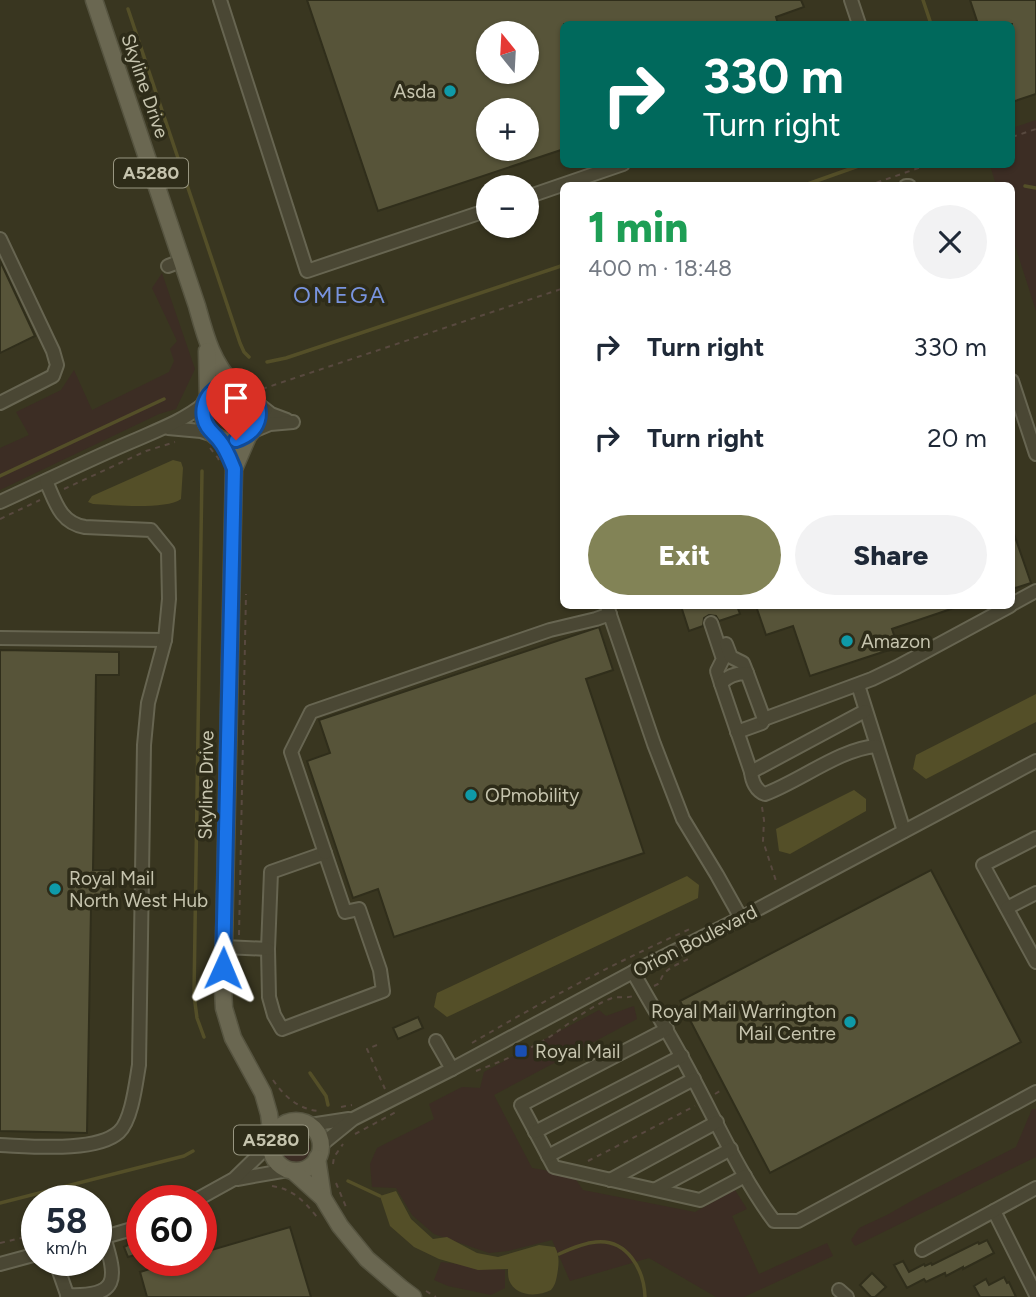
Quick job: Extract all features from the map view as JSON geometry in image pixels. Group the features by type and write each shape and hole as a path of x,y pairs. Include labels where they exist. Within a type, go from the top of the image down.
{"main road":[{"name":"Skyline Drive","path":"94,2 174,263 197,306 217,365 234,385"},
{"name":"Skyline Drive","path":"206,400 209,375 207,341"},
{"name":"A5280","path":"234,385 259,396 258,418 250,433"},
{"path":"206,400 220,387 234,385"},
{"name":"A5280","path":"206,400 204,420 216,436"},
{"name":"Skyline Drive","path":"250,433 234,469 223,989 224,1008 233,1038 263,1093 269,1114 271,1141"},
{"path":"216,436 236,440 250,433"},
{"name":"Skyline Drive","path":"216,436 234,469"},
{"name":"Skyline Drive","path":"263,1093 279,1107 308,1119"},
{"name":"A5280","path":"323,1198 323,1156 316,1131 308,1119 282,1125 271,1141 271,1152 275,1160 323,1198 340,1226 367,1259 401,1288 419,1294"},
{"name":"A5280","path":"291,1170 307,1168 323,1156"}],"street":[{"path":"220,0 307,271 476,214"},
{"path":"851,0 858,21"},
{"path":"571,182 611,168"},
{"path":"539,193 560,186"},
{"path":"0,239 53,351 57,365 53,376 0,403"},
{"path":"1015,390 1036,454"},
{"path":"250,433 270,424 293,422 271,414 259,396"},
{"path":"0,502 164,428 188,416 206,400"},
{"path":"164,428 201,431 216,436"},
{"path":"0,1145 75,1147 101,1141 119,1132 131,1108 139,1065 144,745 148,703 165,640 169,599 168,551 151,530 76,526 62,515 46,481"},
{"path":"1015,603 1036,590"},
{"path":"737,732 762,723 764,719 858,685 1004,609"},
{"path":"325,853 271,872 269,997 274,1015 282,1029 383,991 380,970 359,909 345,912 291,752 311,712 551,630 596,619 608,610 683,819 741,918"},
{"path":"764,719 743,663 731,657 715,622 723,659 717,671 752,781 760,793 780,789 863,747 876,746"},
{"path":"0,638 165,640"},
{"path":"721,684 725,678 747,673"},
{"path":"858,685 904,831"},
{"path":"751,772 865,711"},
{"name":"Orion Boulevard","path":"323,1156 353,1119 741,918 1036,761"},
{"path":"1036,838 983,864 1036,962"},
{"path":"1007,908 1036,893"},
{"path":"224,947 268,949"},
{"path":"633,972 682,1056 745,1176 774,1221 798,1221 1036,1092"},
{"path":"667,1029 522,1105 535,1132 554,1167 700,1200 745,1176"},
{"path":"436,1041 452,1069"},
{"path":"535,1132 682,1056"},
{"path":"548,1156 694,1079"},
{"name":"Orion Boulevard","path":"308,1119 353,1119"},
{"path":"610,1180 717,1122"},
{"path":"217,1189 234,1179 271,1141"},
{"path":"656,1189 730,1149"},
{"path":"234,1179 291,1170"},
{"path":"922,1250 1036,1188"},
{"path":"994,1211 1036,1295"},
{"path":"0,1264 21,1258"},
{"path":"61,1276 68,1296 90,1296 110,1284 112,1265"}],"path":[{"path":"1015,136 1036,129"},
{"path":"878,182 919,168"},
{"path":"259,396 560,289"},
{"path":"75,483 146,451 180,441"},
{"path":"0,519 28,506"},
{"path":"239,936 246,587"},
{"path":"760,793 764,820 763,841 777,885"},
{"path":"468,1046 525,1012 645,949 699,925"},
{"path":"238,983 239,961"},
{"path":"470,1073 520,1054 550,1037 575,1018 612,999 627,998"},
{"path":"377,1045 367,1049 386,1090"},
{"path":"271,1077 298,1106 308,1110 308,1119"},
{"path":"569,1171 723,1089"},
{"path":"340,1107 353,1105"},
{"path":"351,1137 397,1111"},
{"path":"323,1156 334,1157 344,1143"},
{"path":"336,1184 347,1210"},
{"path":"0,1243 21,1238"},
{"path":"419,1294 436,1297"}],"shaded area":[{"path":"1036,120 1036,311 1015,245 1015,182 995,182 991,168 1015,168 1015,127"},
{"path":"162,273 195,369 176,409 159,414 0,490 0,448 29,435 16,412 61,390 74,370 92,410 169,372 174,361 170,349 177,341 152,288"},
{"path":"230,395 243,400 248,413 243,426 230,431 217,426 212,413 217,400"},
{"path":"173,460 181,462 183,468 181,499 152,506 88,502 92,496"},
{"path":"1036,694 1036,722 926,779 913,769 916,755"},
{"path":"854,790 866,799 866,811 790,854 779,851 776,829"},
{"path":"687,876 699,885 698,898 447,1017 434,1007 437,993"},
{"path":"634,1006 637,1019 494,1095 532,1168 573,1175 583,1190 695,1212 735,1190 747,1209 732,1216 759,1274 827,1243 833,1256 744,1297 716,1297 649,1258 570,1281 552,1240 489,1253 434,1234 412,1215 396,1188 372,1187 370,1164 377,1148 434,1119 429,1104 462,1087 480,1088 484,1072 599,1010 606,1016"},
{"path":"1032,1109 1036,1109 1036,1157 855,1246 851,1240 859,1228 1016,1147"},
{"path":"294,1131 305,1136 310,1147 305,1158 294,1163 283,1158 278,1147 283,1136"},
{"path":"396,1191 411,1219 433,1239 447,1237 477,1253 498,1257 539,1245 555,1247 559,1263 553,1288 540,1294 527,1294 512,1286 508,1269 478,1270 439,1259 414,1247 390,1226 380,1196"},
{"path":"441,1262 505,1270 505,1288 491,1295 448,1286 434,1280"}],"building":[{"name":"Asda","path":"307,0 801,0 804,7 776,17 777,21 560,21 560,150 539,157 539,98 476,98 476,161 528,161 486,175 476,175 476,178 378,211"},
{"path":"970,0 1036,0 1036,94 1015,101 1015,21 977,21"},
{"path":"0,261 35,336 0,353"},
{"path":"1015,537 1031,583 1015,588"},
{"path":"682,609 738,609 740,614 719,621 716,616 709,615 704,618 703,626 689,631"},
{"name":"Amazon","path":"757,609 951,609 892,629 898,647 810,676 793,626 766,635"},
{"name":"OPmobility","path":"599,627 613,670 586,679 644,853 394,937 378,889 353,898 307,761 330,753 319,720"},
{"name":"Royal Mail North West Hub","path":"0,650 119,652 119,675 96,675 93,870 111,870 110,907 91,907 87,1133 0,1131"},
{"name":"Royal Mail Warrington Mail Centre","path":"931,870 1021,1042 770,1173 680,1001"},
{"path":"418,1017 423,1028 398,1039 393,1028"},
{"path":"290,1227 311,1297 147,1297 141,1276 217,1276 217,1248"},
{"path":"987,1240 994,1253 946,1276 945,1273 926,1282 924,1279 907,1288 894,1265 903,1261 909,1272 924,1264 932,1265"},
{"path":"872,1273 886,1287 875,1297 871,1297 860,1285"},
{"path":"1004,1277 1016,1297 980,1297 974,1286 986,1279 989,1285"}],"waterway":[{"path":"923,0 930,21"},
{"path":"128,9 240,343 249,357"},
{"path":"813,182 853,168"},
{"path":"1025,186 1036,188"},
{"path":"267,362 560,266"},
{"path":"0,476 164,399"},
{"path":"202,471 194,995 197,1018 204,1037"},
{"path":"310,1073 326,1096 328,1105"},
{"path":"0,1203 184,1156 193,1151"},
{"path":"348,1181 380,1196"},
{"path":"559,1254 591,1243 607,1242 617,1245 632,1258 637,1267 645,1297"}],"place":[{"name":"Asda","path":"450,91"},
{"name":"Amazon","path":"847,641"},
{"name":"OPmobility","path":"471,795"},
{"name":"Royal Mail North West Hub","path":"55,889"},
{"name":"Royal Mail Warrington Mail Centre","path":"850,1022"},
{"name":"Royal Mail","path":"521,1051"}],"district":[{"name":"OMEGA","path":"340,295"}],"route":[{"path":"223,968 234,469 218,437 207,427 203,412 208,396 227,385 249,391 259,410 256,425 251,432 236,440"}]}
